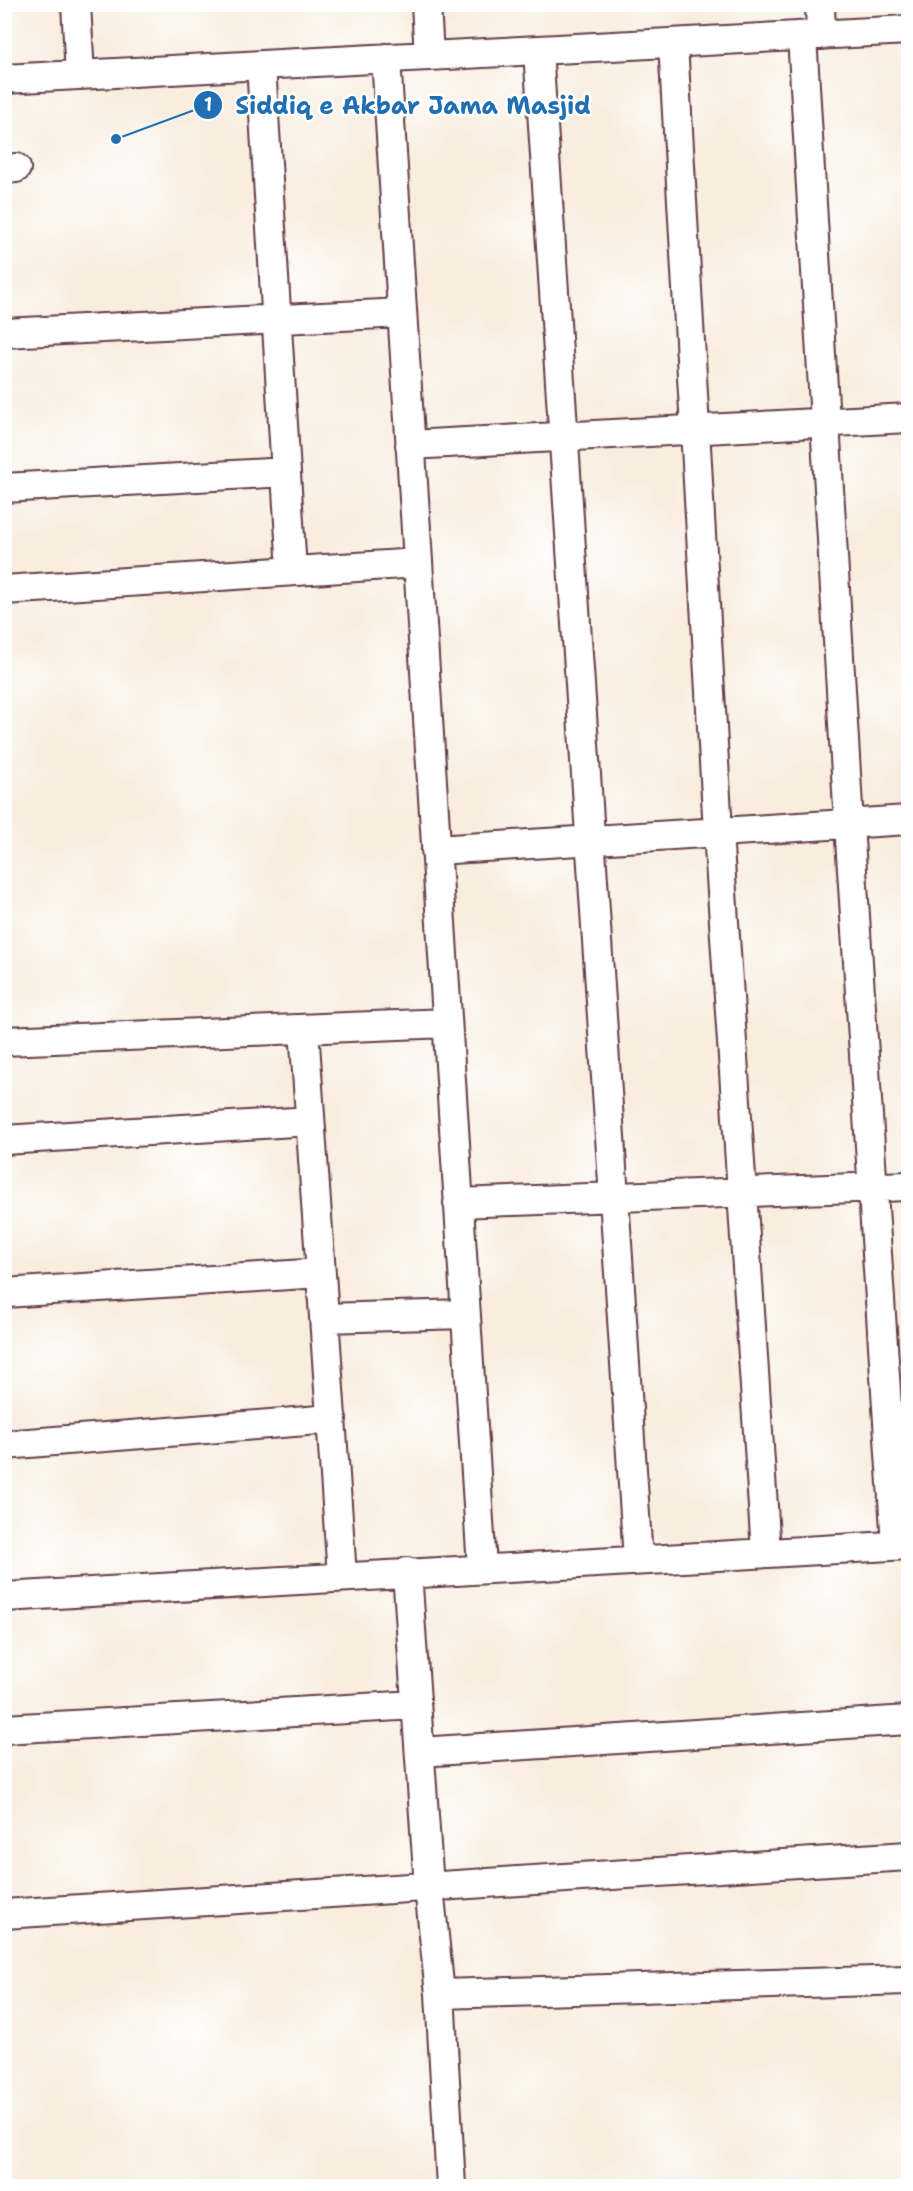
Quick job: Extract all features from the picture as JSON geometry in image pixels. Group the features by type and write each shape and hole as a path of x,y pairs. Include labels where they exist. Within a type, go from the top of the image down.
{"street":[{"path":"76,4 80,75"},
{"path":"426,4 429,56"},
{"path":"4,1597 902,1545 873,1187 825,421 812,35 820,4"},
{"path":"4,79 909,30"},
{"path":"673,43 718,832 766,1552"},
{"path":"538,50 638,1560"},
{"path":"386,58 482,1568"},
{"path":"261,65 292,571"},
{"path":"4,333 402,313"},
{"path":"410,445 909,418"},
{"path":"4,488 286,472"},
{"path":"4,590 418,563"},
{"path":"436,850 909,820"},
{"path":"4,1041 447,1023"},
{"path":"304,1029 342,1576"},
{"path":"4,1140 310,1121"},
{"path":"458,1203 909,1186"},
{"path":"4,1293 321,1273"},
{"path":"324,1318 465,1314"},
{"path":"4,1445 332,1419"},
{"path":"407,1572 429,1887 440,1994 451,2187"},
{"path":"4,1729 417,1704"},
{"path":"420,1752 909,1720"},
{"path":"4,1914 909,1856"},
{"path":"440,1994 909,1980"}],"place":[{"name":"Siddiq e Akbar Jama Masjid","path":"116,139"}]}
